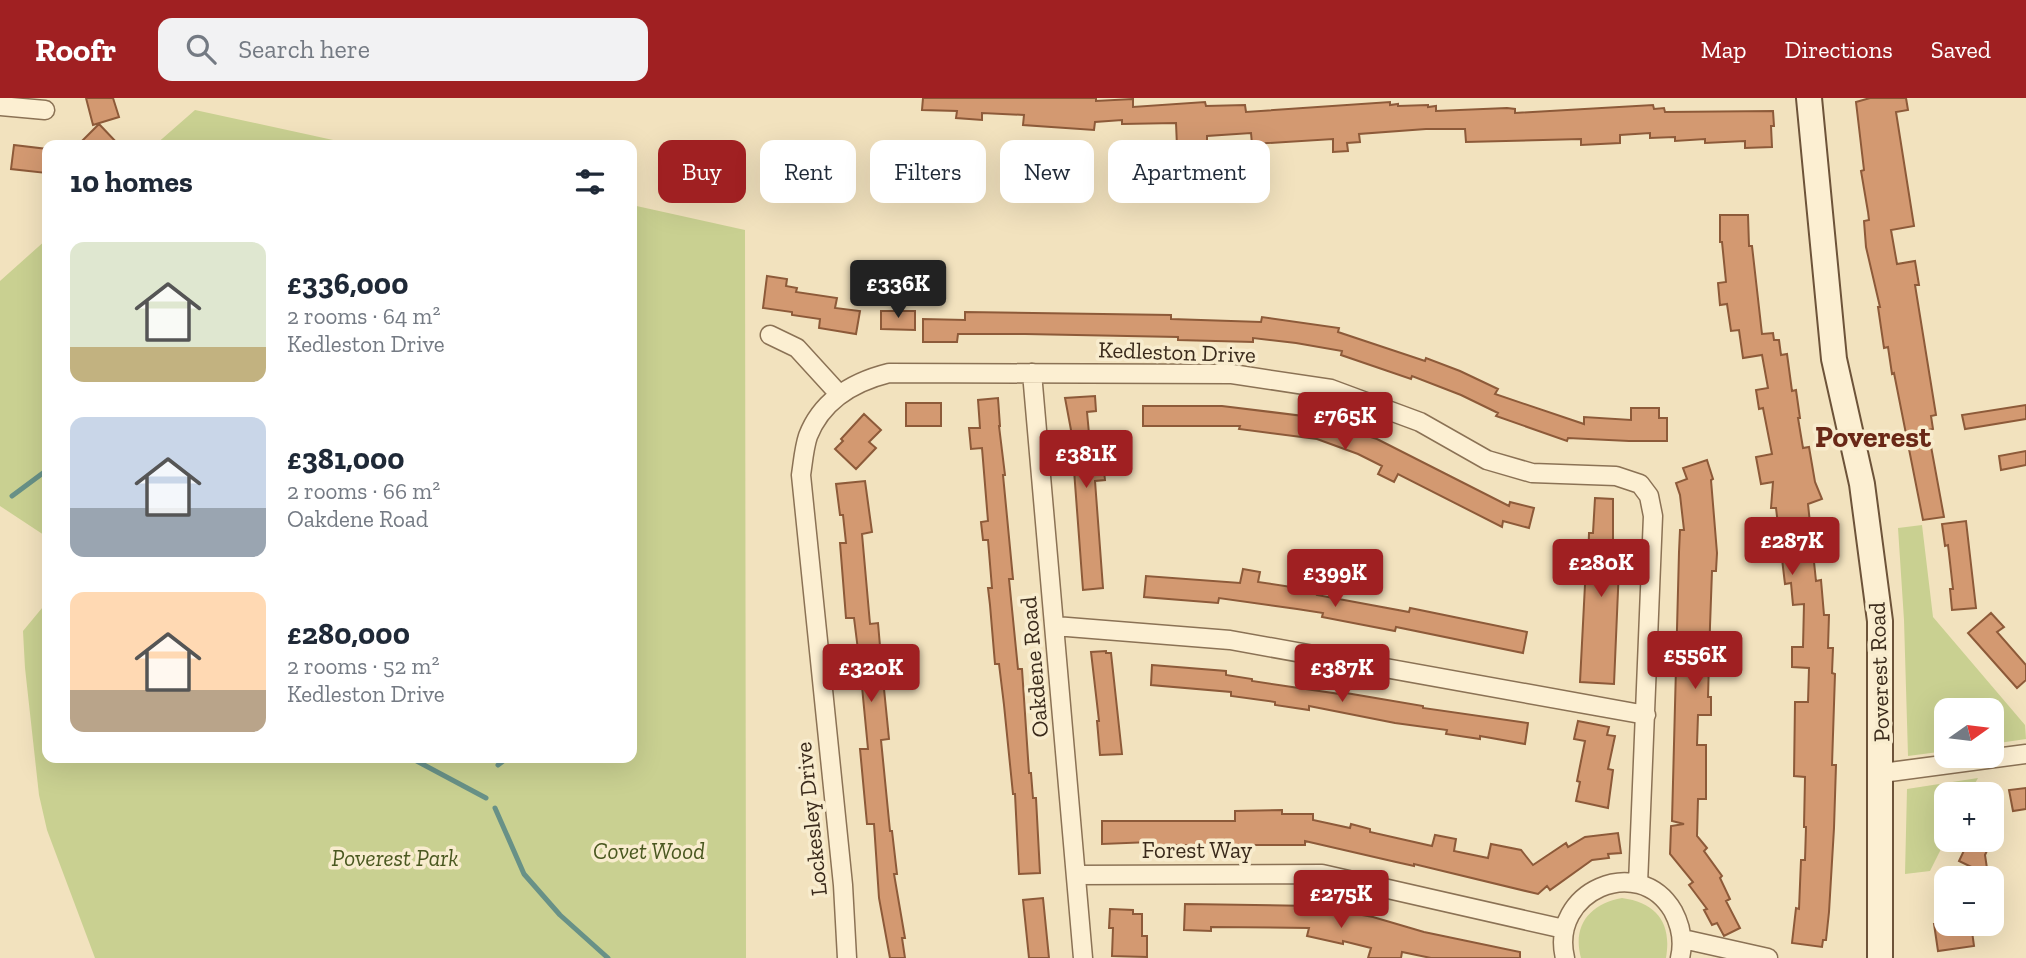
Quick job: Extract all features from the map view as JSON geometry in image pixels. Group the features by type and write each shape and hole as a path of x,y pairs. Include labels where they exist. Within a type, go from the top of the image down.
{"street":[{"name":"Poverest Road","path":"1809,98 1834,359 1862,484 1880,621 1881,958"},
{"path":"0,106 45,110"},
{"path":"770,335 797,348 839,394"},
{"name":"Kedleston Drive","path":"839,394 864,379 889,373 1232,374 1331,389 1420,422 1487,460 1532,473 1616,476 1640,484 1649,496 1653,516 1638,884"},
{"name":"Oakdene Road","path":"1032,373 1083,958"},
{"name":"Lockesley Drive","path":"839,394 821,412 808,437 801,475 843,885 846,958"},
{"path":"1055,626 1230,640 1646,715"},
{"path":"1882,773 2026,754"},
{"name":"Forest Way","path":"1076,875 1322,874 1564,929"},
{"path":"1565,958 1564,929 1571,911 1584,896 1600,886 1619,882 1638,884 1655,892 1669,905 1679,921 1683,939 1680,958"},
{"path":"1683,939 1768,958"}],"green space":[{"path":"195,110 333,140 161,140"},
{"path":"637,206 745,230 746,958 95,958 47,830 39,795 23,631 42,608 42,763 637,763"},
{"path":"42,243 42,534 0,506 0,281"},
{"path":"1922,525 1933,617 2002,698 1934,698 1934,753 1908,756 1904,620 1898,528"},
{"path":"2004,700 2025,725 2026,739 2004,742"},
{"path":"1978,778 1976,782 1952,782"},
{"path":"1934,785 1934,852 1940,852 1930,871 1905,874 1907,789"},
{"path":"1622,898 1644,905 1659,917 1667,935 1666,958 1581,958 1579,936 1586,918 1601,905"}],"building":[{"path":"86,98 113,98 119,117 93,125"},
{"path":"923,98 1096,98 1096,101 1133,99 1133,107 1205,102 1206,106 1245,105 1246,112 1390,102 1390,105 1398,106 1436,106 1436,111 1507,108 1515,109 1515,113 1653,105 1654,109 1664,108 1665,112 1773,111 1774,126 1771,126 1772,147 1745,148 1745,141 1675,141 1675,137 1650,138 1650,133 1620,135 1620,143 1581,145 1581,139 1466,142 1465,129 1426,129 1359,134 1360,142 1347,143 1348,151 1333,152 1333,139 1270,143 1270,140 1252,140 1251,133 1207,136 1207,140 1177,140 1176,123 1122,124 1122,120 1095,122 1094,130 1023,125 1024,115 982,113 982,120 956,118 957,111 922,110"},
{"path":"1870,98 1906,98 1908,110 1896,112 1914,226 1891,230 1897,264 1915,261 1919,285 1915,285 1936,415 1931,416 1933,429 1928,430 1944,517 1923,520 1894,373 1892,374 1888,347 1884,348 1880,307 1866,247 1864,221 1869,220 1861,171 1864,170 1856,102"},
{"path":"99,124 114,140 83,140"},
{"path":"14,145 42,148 42,173 11,169"},
{"path":"1720,215 1748,215 1749,246 1752,246 1762,334 1773,333 1774,340 1779,340 1781,355 1787,354 1792,391 1796,390 1803,448 1809,447 1815,482 1822,499 1808,504 1816,581 1821,580 1824,615 1829,615 1828,648 1833,648 1832,673 1835,674 1832,765 1836,765 1829,912 1826,940 1823,940 1822,947 1792,943 1796,908 1799,909 1801,860 1805,860 1806,827 1805,777 1794,776 1795,702 1808,702 1809,668 1792,667 1792,647 1803,647 1804,604 1793,605 1791,583 1785,584 1776,508 1771,508 1773,482 1761,484 1756,457 1772,454 1763,408 1759,409 1756,390 1768,388 1762,355 1743,358 1739,330 1731,331 1727,304 1720,305 1718,283 1726,282 1720,242"},
{"path":"767,276 787,279 786,286 797,288 796,292 837,298 835,308 860,311 856,334 819,328 820,319 763,308"},
{"path":"881,311 915,311 915,330 881,329"},
{"path":"965,312 1171,315 1171,319 1261,322 1262,317 1339,328 1338,332 1460,371 1498,389 1495,394 1584,424 1584,417 1631,420 1631,408 1659,408 1659,418 1667,418 1667,441 1568,438 1567,441 1496,416 1498,413 1461,395 1412,376 1411,379 1341,355 1342,351 1296,343 1253,338 1253,342 1178,340 1178,337 1025,334 958,334 957,342 923,342 923,319 965,320"},
{"path":"1095,396 1096,411 1087,412 1091,455 1102,454 1105,480 1095,481 1103,588 1083,590 1071,430 1065,398"},
{"path":"998,398 1013,579 1009,579 1018,669 1022,669 1029,773 1033,798 1036,798 1040,873 1019,874 1015,794 999,664 995,664 988,588 992,588 988,540 983,540 981,522 988,521 982,448 971,449 969,428 980,428 978,400"},
{"path":"906,403 941,403 941,426 906,426"},
{"path":"2026,405 2026,419 1965,429 1962,415"},
{"path":"1143,406 1222,406 1320,418 1377,439 1509,506 1510,502 1534,508 1529,528 1503,521 1502,527 1398,474 1394,482 1378,474 1382,466 1317,439 1239,429 1240,426 1143,426"},
{"path":"864,414 881,430 869,442 876,448 856,469 835,449"},
{"path":"2026,451 2026,465 2001,470 1999,456"},
{"path":"1707,460 1713,479 1717,553 1716,571 1712,571 1708,697 1711,697 1711,715 1698,715 1697,745 1706,745 1706,799 1698,799 1697,836 1707,848 1704,851 1722,876 1720,878 1730,899 1726,901 1740,928 1724,936 1717,923 1712,925 1704,910 1707,909 1689,885 1693,882 1670,854 1671,826 1684,824 1672,821 1679,552 1680,530 1684,530 1676,483 1687,479 1683,468"},
{"path":"865,481 872,532 862,534 870,624 878,623 889,739 881,740 897,874 894,874 905,938 902,938 905,958 890,958 879,898 874,824 867,824 860,749 868,749 860,666 854,618 846,618 840,543 846,543 836,484"},
{"path":"1595,498 1613,499 1613,544 1620,544 1614,684 1580,682 1586,565 1589,533 1593,533"},
{"path":"1966,521 1976,608 1952,610 1950,589 1953,589 1948,545 1945,546 1942,524"},
{"path":"1243,569 1260,572 1258,582 1318,591 1317,595 1409,612 1410,608 1527,632 1523,653 1396,627 1395,631 1322,617 1323,613 1297,609 1219,598 1218,603 1144,597 1146,576 1240,583"},
{"path":"1991,613 2004,627 1997,632 2026,665 2026,680 2017,688 1968,633"},
{"path":"1091,652 1111,653 1122,754 1100,755"},
{"path":"1152,665 1226,671 1226,675 1252,681 1340,692 1423,708 1528,723 1525,744 1480,736 1480,739 1446,734 1447,730 1309,706 1309,710 1275,705 1275,702 1231,696 1231,692 1151,685"},
{"path":"1578,721 1609,727 1607,735 1615,736 1608,769 1613,770 1608,808 1576,801 1585,741 1574,739"},
{"path":"2026,788 2026,809 2013,811 2009,790"},
{"path":"1282,810 1282,814 1313,814 1313,820 1350,828 1351,824 1370,829 1370,832 1432,846 1435,835 1456,839 1454,851 1488,858 1491,844 1521,850 1533,865 1566,843 1568,847 1585,837 1618,833 1621,853 1592,860 1550,890 1547,886 1538,894 1305,841 1305,845 1151,845 1151,842 1102,844 1102,821 1235,821 1235,811"},
{"path":"1963,852 1986,852 1987,866 1969,866 1959,861"},
{"path":"1043,898 1049,958 1029,958 1023,900"},
{"path":"1185,904 1313,906 1373,917 1424,932 1520,952 1520,958 1431,958 1402,952 1401,958 1368,958 1371,948 1307,936 1309,928 1211,927 1211,931 1184,930"},
{"path":"1110,909 1133,910 1133,914 1142,914 1142,936 1147,936 1147,957 1112,956 1113,928 1109,928"},
{"path":"1936,936 1973,936 1974,946 1938,951"}],"waterway":[{"path":"12,496 42,474"},
{"path":"420,763 486,798"},
{"path":"495,808 524,874 560,915 608,958"}],"district":[{"name":"Poverest","path":"1873,437"}],"park label":[{"name":"Covet Wood","path":"649,851"},
{"name":"Poverest Park","path":"395,858"}]}
